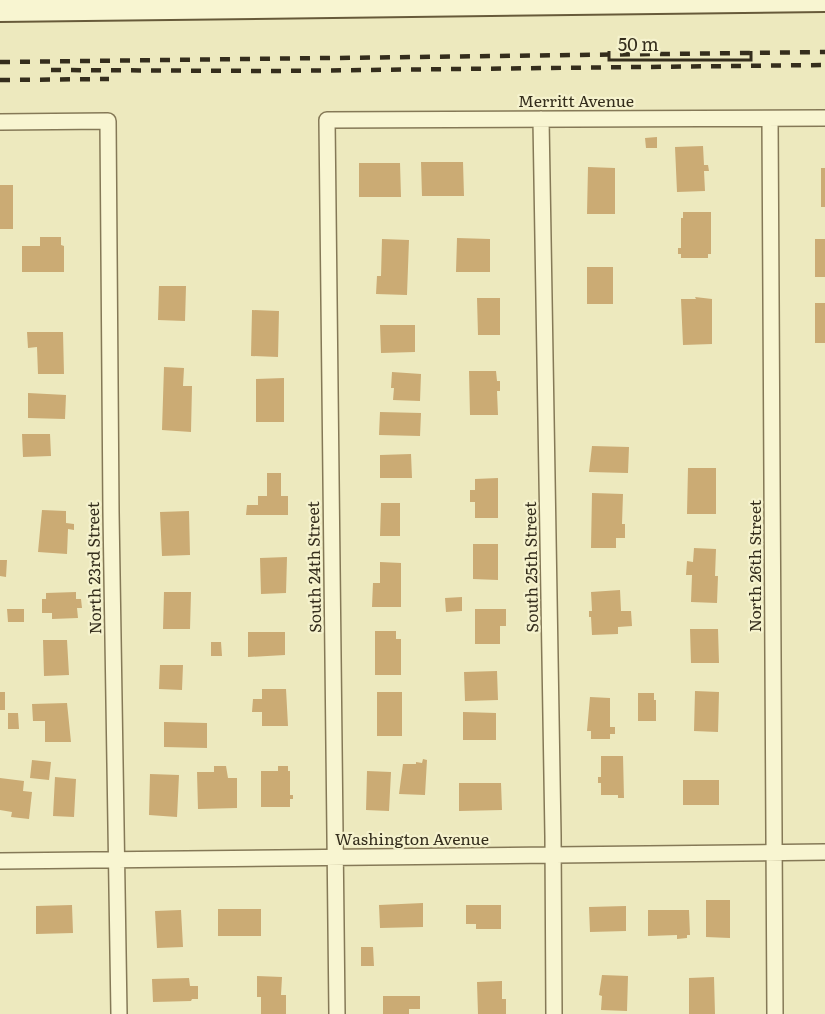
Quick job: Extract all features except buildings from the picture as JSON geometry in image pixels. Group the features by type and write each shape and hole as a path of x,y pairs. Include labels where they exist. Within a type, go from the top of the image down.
{"street":[{"path":"0,10 323,4 825,0"},
{"name":"Merritt Avenue","path":"327,120 825,118"},
{"name":"South 25th Street","path":"542,119 554,856 554,1014"},
{"name":"North 26th Street","path":"770,119 775,1014"},
{"name":"South 24th Street","path":"327,120 337,1014"},
{"name":"North 23rd Street","path":"0,122 108,121 118,1014"},
{"name":"Washington Avenue","path":"0,861 825,852"}],"railway":[{"path":"0,62 825,52"},
{"path":"51,70 274,71 825,65"},
{"path":"0,80 109,79"}]}
